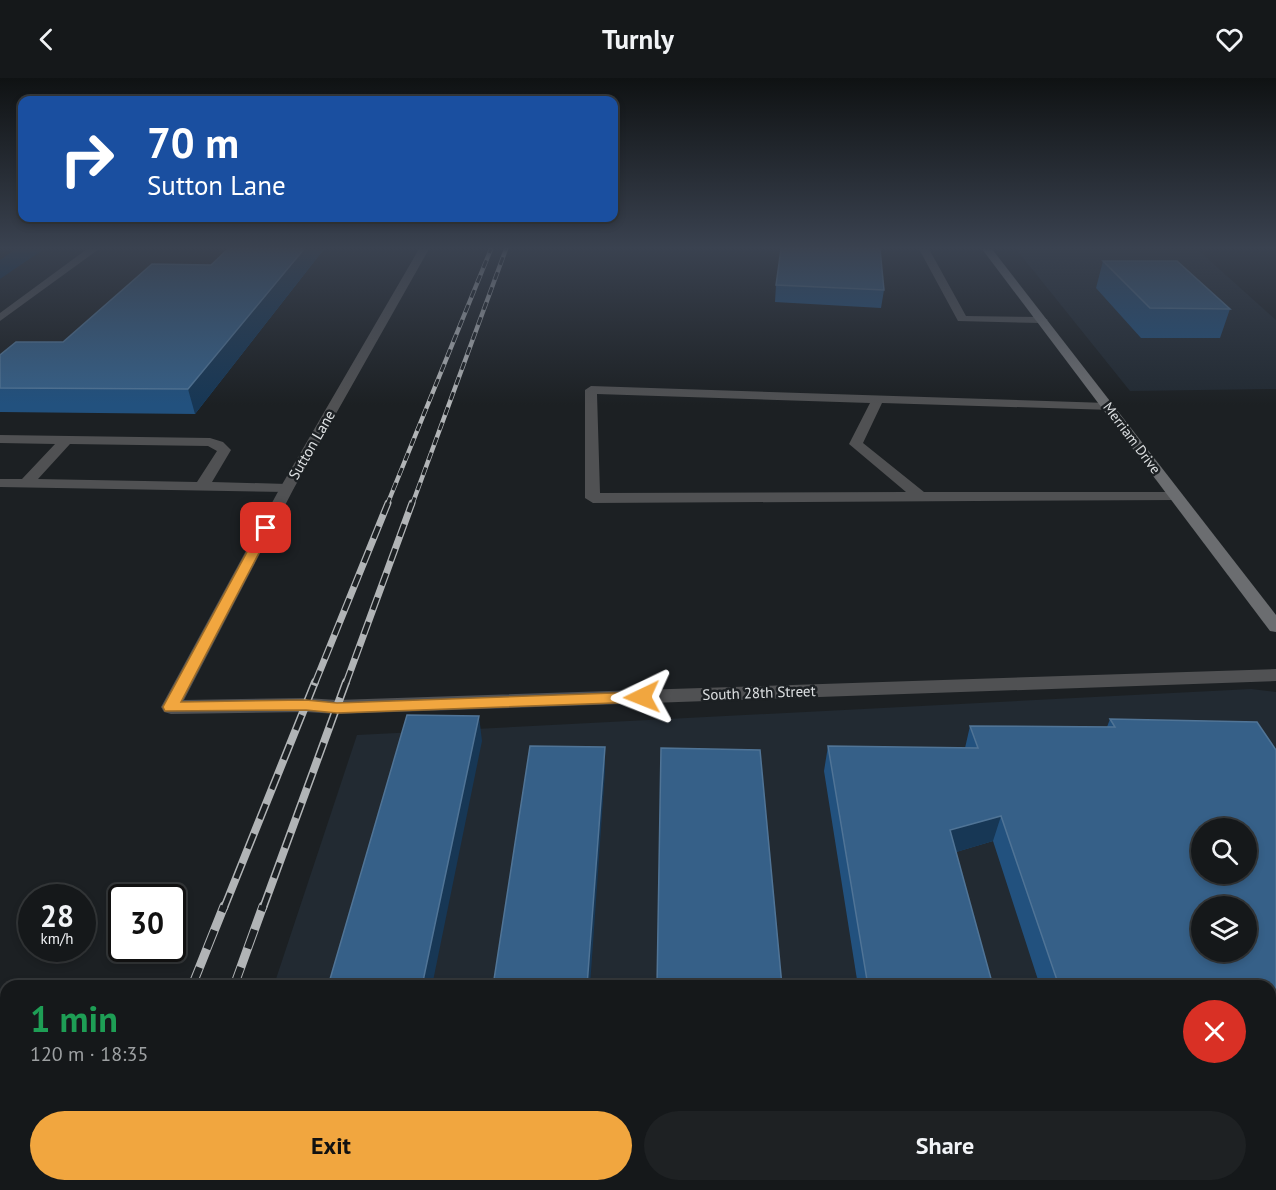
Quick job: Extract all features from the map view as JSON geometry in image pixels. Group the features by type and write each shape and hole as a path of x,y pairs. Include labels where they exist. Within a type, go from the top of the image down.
{"main road":[{"name":"Merriam Drive","path":"1027,301 1276,627"}],"street":[{"path":"0,318 23,301"},
{"name":"Sutton Lane","path":"171,707 288,488 394,301"},
{"path":"952,301 962,319 1042,320"},
{"path":"1107,407 591,390 593,498 1176,496"},
{"path":"878,399 856,444 921,497"},
{"path":"0,439 210,442 224,450 203,485"},
{"path":"26,483 66,440"},
{"path":"0,483 288,488"},
{"name":"South 28th Street","path":"171,707 306,705 337,708 1276,675"}],"shaded area":[{"path":"1058,301 1255,301 1276,320 1276,389 1130,391"},
{"path":"1251,689 1276,692 1276,980 276,980 357,735"}],"building":[{"path":"110,301 261,301 188,389 0,388 0,355 16,342 63,342"},
{"path":"1143,301 1221,301 1230,309 1150,308"},
{"path":"407,715 479,716 423,980 330,980"},
{"path":"1110,719 1257,722 1276,750 1276,980 1057,980 1001,816 950,830 991,980 867,980 828,746 978,748 970,726 1115,727"},
{"path":"530,746 605,747 587,980 494,980"},
{"path":"661,748 760,750 781,980 657,980"}],"railway":[{"path":"387,505 470,301"},
{"path":"412,505 487,301"},
{"path":"315,683 388,503"},
{"path":"346,683 412,503"},
{"path":"224,908 315,682"},
{"path":"263,908 346,682"},
{"path":"194,980 224,906"},
{"path":"236,980 263,906"}],"route":[{"path":"266,528 171,707 306,705 337,708 642,697"}]}
